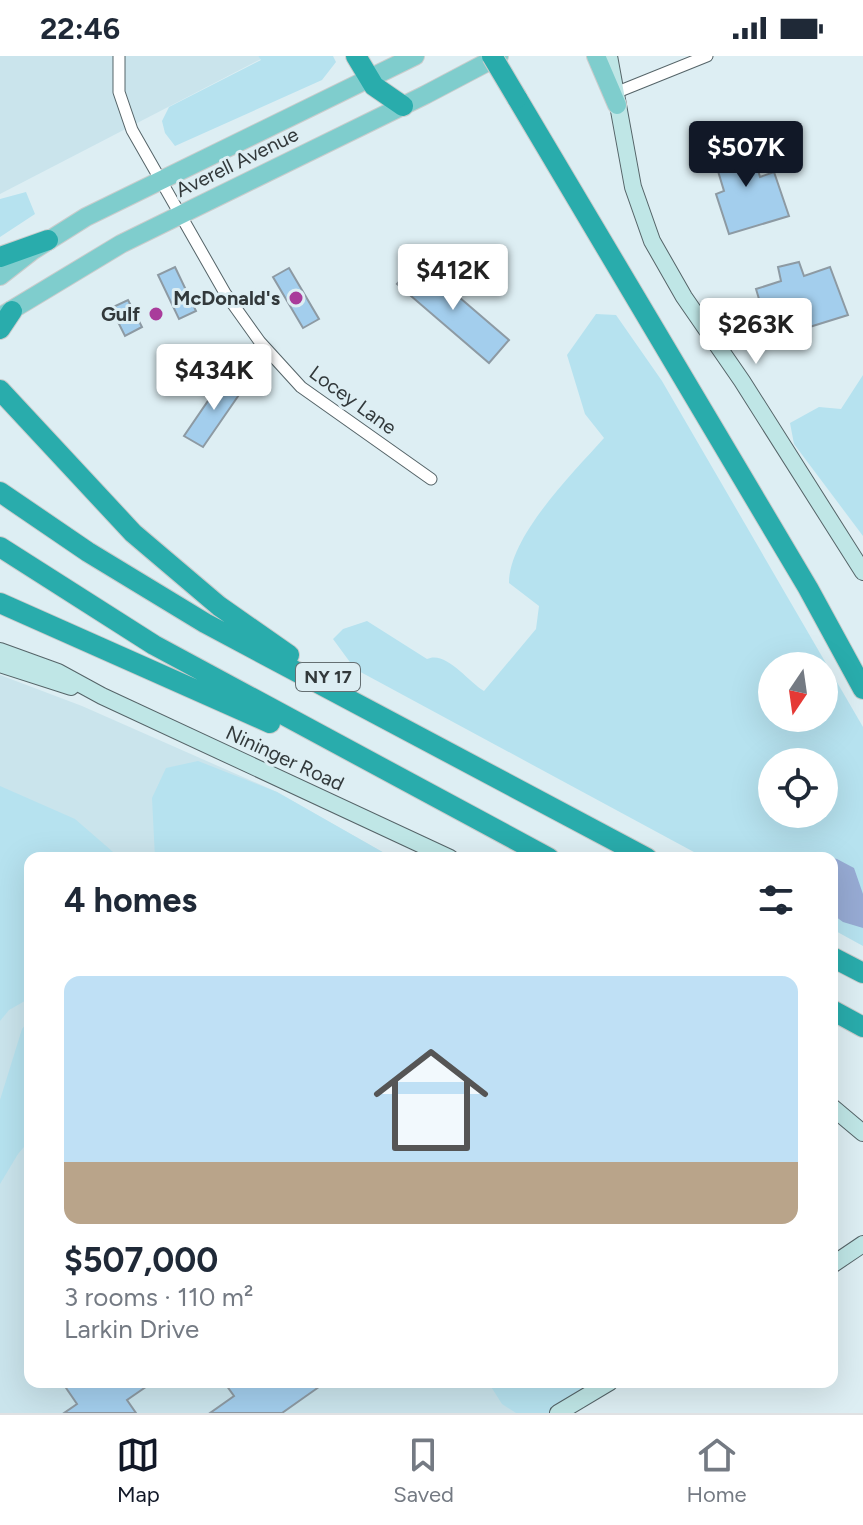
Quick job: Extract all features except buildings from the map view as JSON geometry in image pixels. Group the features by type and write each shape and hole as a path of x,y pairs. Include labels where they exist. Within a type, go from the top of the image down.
{"highway":[{"path":"356,56 368,79 380,92 403,106"},
{"path":"492,56 808,588 863,689"},
{"path":"0,257 48,240"},
{"path":"0,329 6,314"},
{"name":"NY 17","path":"0,390 119,519 219,606 275,646 361,695 463,761 636,852"},
{"path":"0,396 17,411"},
{"path":"0,492 88,552 192,616 463,761"},
{"path":"0,547 154,645 538,852"},
{"path":"808,588 863,669"},
{"path":"0,603 158,671 317,746 395,775"},
{"path":"838,960 863,973"},
{"path":"838,1013 863,1027"}],"main road":[{"name":"Averell Avenue","path":"0,276 48,240 86,217 415,56"},
{"name":"Averell Avenue","path":"6,314 98,257 499,56"},
{"path":"596,56 616,99"}],"street":[{"name":"Locey Lane","path":"119,56 118,81 124,111 179,215 225,293 260,342 297,382 431,479"},
{"path":"609,56 635,196 659,255 863,572"},
{"path":"616,99 707,56"},
{"name":"Nininger Road","path":"0,651 58,672 102,696 437,852"},
{"name":"Nininger Road","path":"0,664 102,696"},
{"path":"838,1112 863,1133"},
{"path":"838,1261 863,1244"},
{"path":"558,1413 600,1388"}],"shaded area":[{"path":"0,56 258,56 261,59 0,194"},
{"path":"258,56 333,56 336,62 322,80 175,146 165,133 162,121 169,107 261,60"},
{"path":"26,192 35,214 0,237 0,199"},
{"path":"596,314 616,315 662,381 819,652 758,652 758,732 838,732 838,684 863,727 863,946 838,932 838,852 694,852 355,669 333,639 343,629 367,621 427,659 434,657 449,663 484,691 536,629 539,606 509,583 519,545 560,487 604,438 585,414 567,355"},
{"path":"863,375 863,536 794,444 790,423 819,407 841,409"},
{"path":"0,675 82,706 277,792 382,852 24,852 24,1388 595,1388 560,1413 0,1413"},
{"path":"198,761 277,792 382,852 155,852 152,798 166,768"},
{"path":"0,786 75,819 113,852 24,852 24,1001 9,1010 0,1021"},
{"path":"838,860 854,868 863,894 863,928 838,918"},
{"path":"24,1026 24,1147 0,1184 0,1100"},
{"path":"492,1388 593,1388 552,1413 516,1413 502,1404"}],"place":[{"name":"McDonald's","path":"296,298"},
{"name":"Gulf","path":"156,314"}]}
